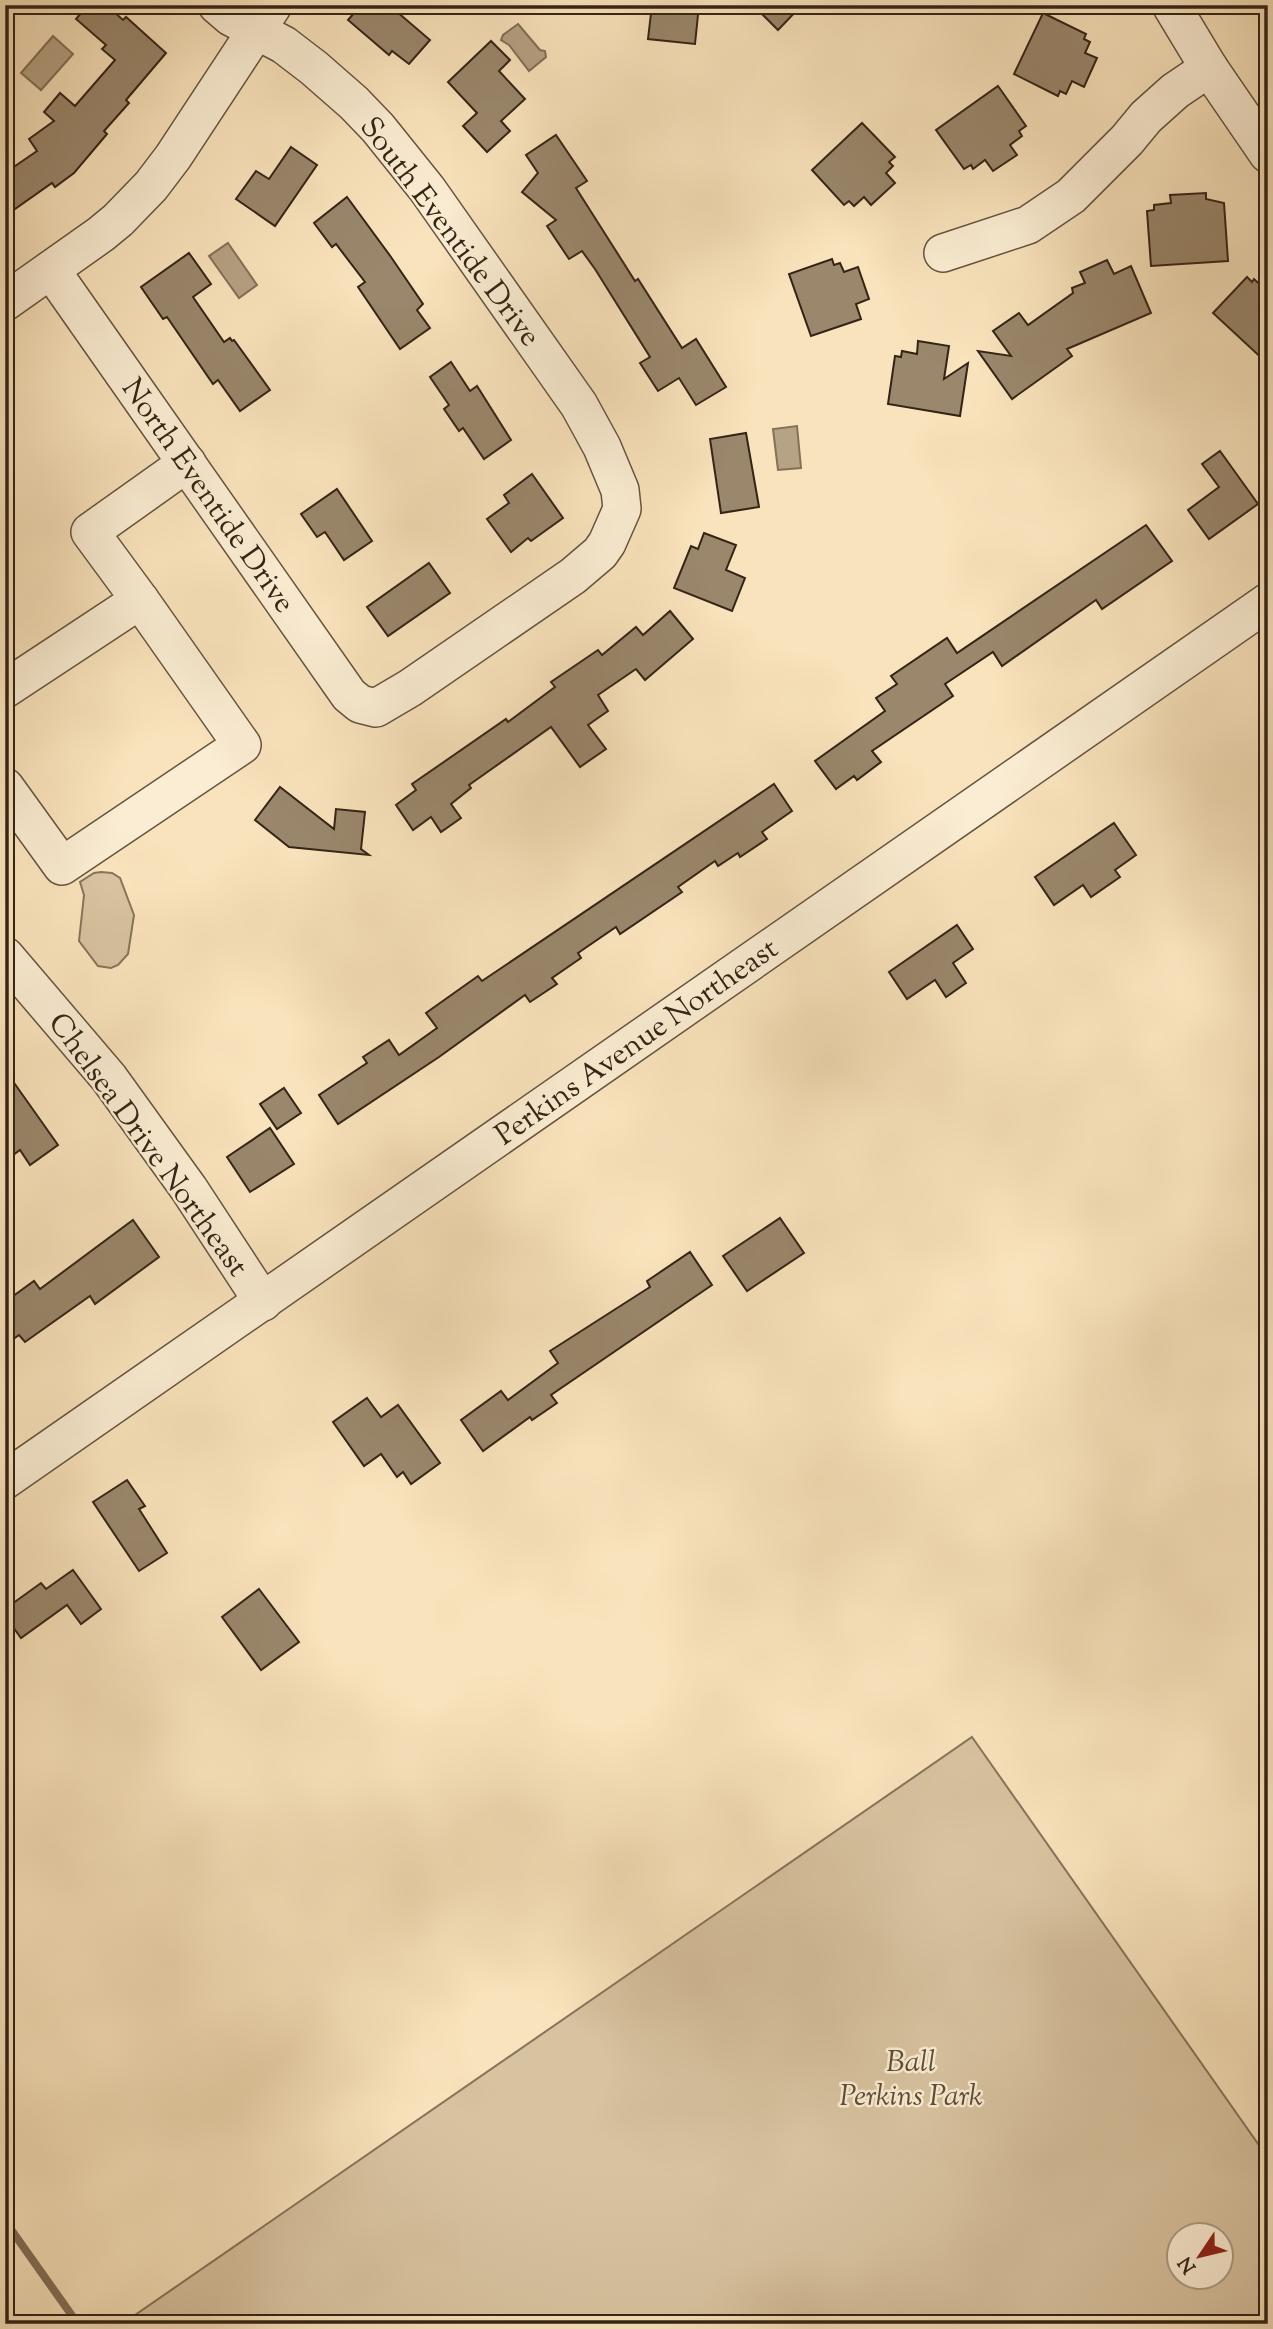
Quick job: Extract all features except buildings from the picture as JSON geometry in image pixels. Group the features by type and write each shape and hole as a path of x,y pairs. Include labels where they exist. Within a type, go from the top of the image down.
{"street":[{"name":"South Eventide Drive","path":"217,5 231,17 265,18 284,46 354,103 378,128 427,189 579,405 602,447 620,490 622,509 607,544 573,576 410,688 376,708"},
{"path":"1171,5 1209,68 1268,154"},
{"path":"5,302 118,220 151,186 265,18"},
{"path":"943,253 1028,225 1063,202 1127,140 1146,117 1175,91 1209,68"},
{"name":"North Eventide Drive","path":"51,270 349,695 360,704 376,708"},
{"path":"5,787 62,866 242,745 90,532 187,463"},
{"path":"5,689 140,600"},
{"name":"Perkins Avenue Northeast","path":"5,1480 1268,602"},
{"name":"Chelsea Drive Northeast","path":"5,956 109,1078 188,1189 262,1302"}],"green space":[{"path":"94,873 112,873 120,878 134,915 128,954 118,965 111,968 98,966 79,941 84,895 80,882"},
{"name":"Ball Perkins Park","path":"972,1737 1268,2158 1268,2324 122,2324"}],"shaded area":[{"path":"518,24 540,50 545,51 546,57 529,71 509,45 501,40 503,35"},
{"path":"53,36 73,54 41,90 21,73"},
{"path":"228,243 257,285 239,298 209,256"},
{"path":"797,426 801,468 778,470 773,429"}],"waterway":[{"path":"5,2221 73,2317 75,2324"}]}
